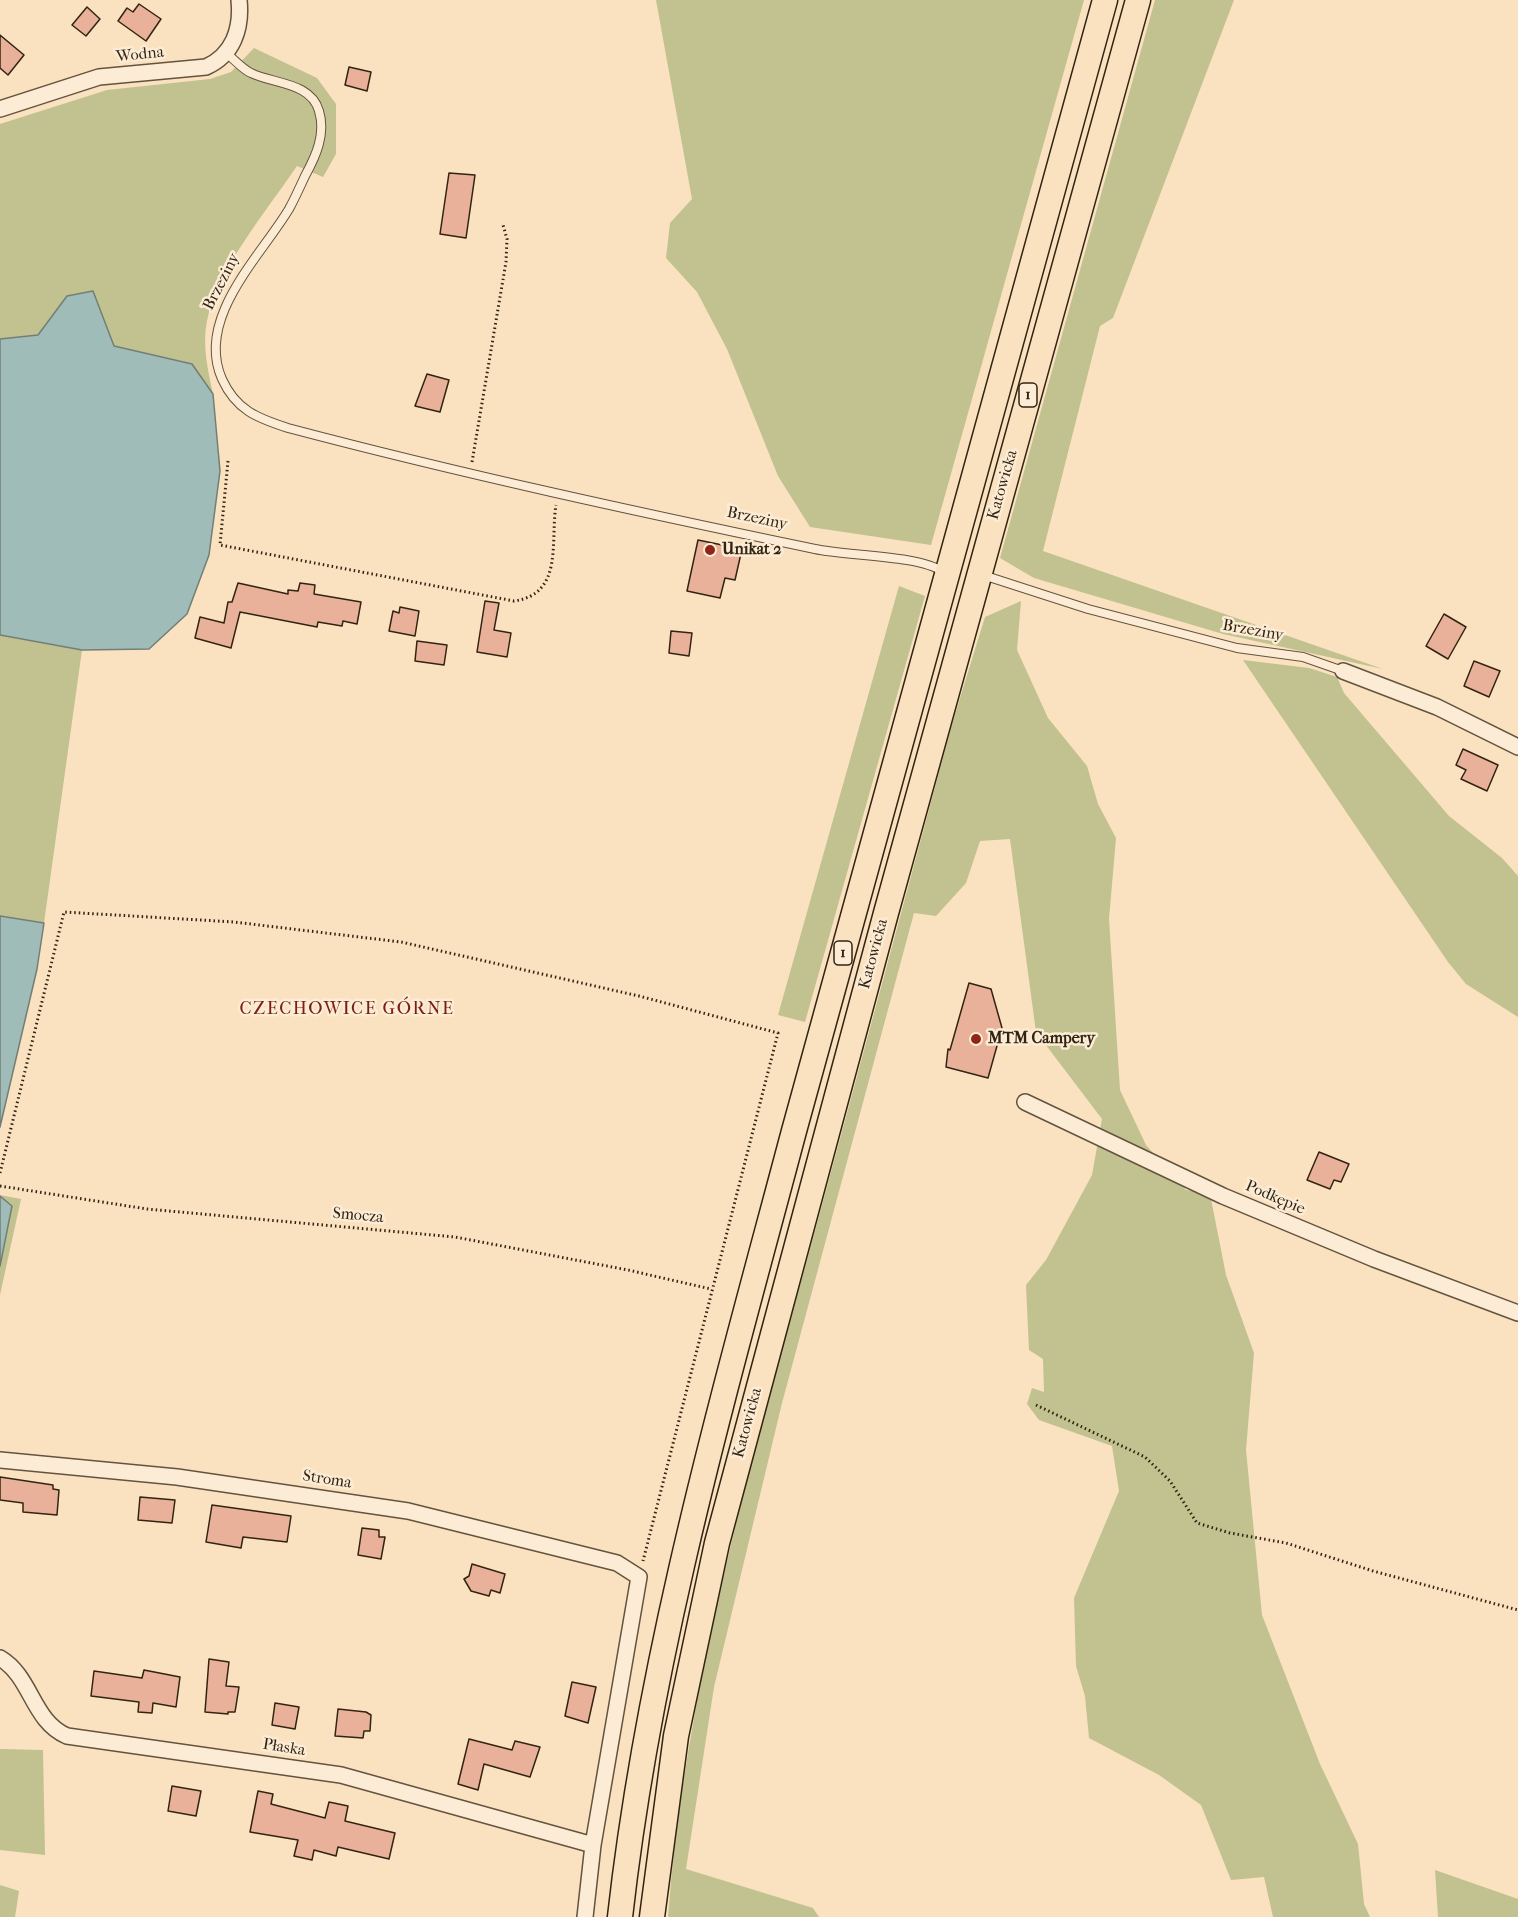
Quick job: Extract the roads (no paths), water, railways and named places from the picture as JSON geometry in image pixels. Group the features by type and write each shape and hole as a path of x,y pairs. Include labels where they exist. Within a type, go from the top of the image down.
{"main road":[{"name":"Katowicka","path":"620,1917 645,1743 681,1563 814,1056 1105,0"},
{"name":"Katowicka","path":"652,1917 676,1736 717,1543 982,563 1138,0"}],"street":[{"path":"226,52 234,41 241,16 239,0"},
{"name":"Wodna","path":"0,109 99,77 206,67 221,60 226,52"},
{"name":"Brzeziny","path":"1343,671 1437,707 1518,747"},
{"name":"Podkępie","path":"1025,1102 1223,1196 1374,1259 1518,1313"},
{"name":"Stroma","path":"0,1460 177,1477 408,1511 617,1563 639,1577 593,1845"},
{"name":"Płaska","path":"0,1658 19,1674 47,1723 55,1731 67,1736 341,1775 593,1845"},
{"path":"585,1917 593,1845"}],"lane":[{"name":"Brzeziny","path":"226,52 249,73 294,87 309,95 319,110 322,133 314,160 289,209 245,270 227,306 216,338 218,369 227,390 242,407 258,419 557,494 822,551 926,565 938,569 946,576"},
{"name":"Brzeziny","path":"982,563 989,576 1088,609 1237,648 1303,657 1343,671"}],"water":[{"path":"93,291 114,346 192,364 213,394 220,471 209,555 187,614 149,649 82,650 0,635 0,339 38,335 67,296"},
{"path":"0,916 44,923 37,969 0,1127"},
{"path":"0,1196 12,1206 0,1266"}],"place":[{"name":"Unikat 2","path":"710,550"},
{"name":"MTM Campery","path":"976,1039"}],"district":[{"name":"CZECHOWICE GÓRNE","path":"347,1010"}]}
